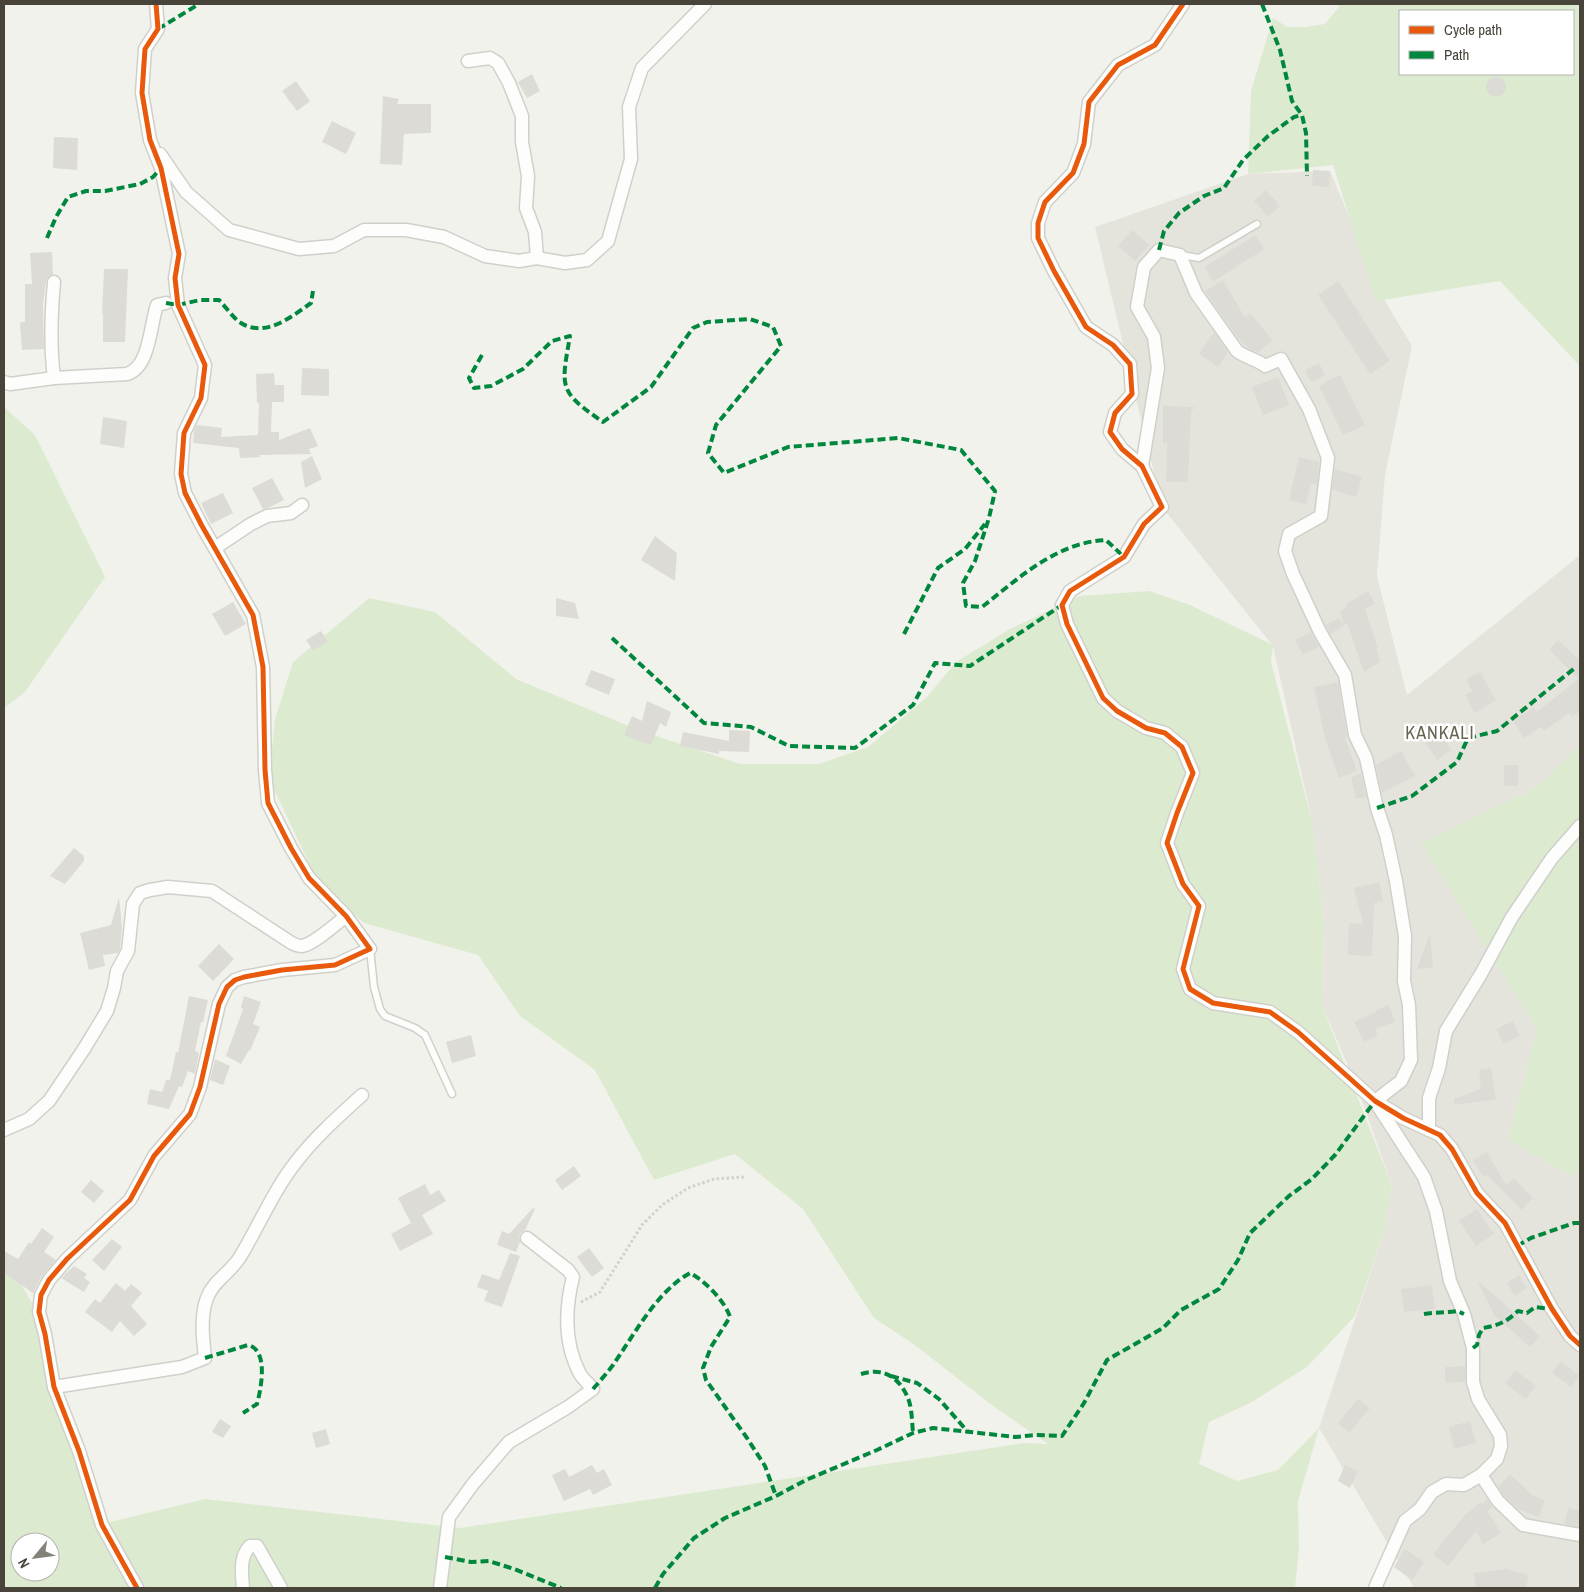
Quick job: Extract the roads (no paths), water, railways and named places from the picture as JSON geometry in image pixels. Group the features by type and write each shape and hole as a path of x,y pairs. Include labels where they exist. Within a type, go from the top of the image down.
{"street":[{"path":"137,1588 102,1525 79,1451 54,1387 45,1334 39,1312 40,1295 49,1280 67,1259 130,1200 154,1156 190,1114 200,1087 219,1004 227,986 235,980 244,977 282,970 335,965 370,949 346,916 309,878 290,848 268,803 265,770 263,667 253,615 185,493 181,474 184,433 201,398 205,365 178,305 176,278 180,254 160,168 150,140 142,93 145,49 158,29 156,4"},
{"path":"150,140 186,192 229,230 299,249 334,246 364,230 406,230 444,237 485,256 519,261 537,258 565,263 587,260 608,241 631,159 629,107 642,68 705,4"},
{"path":"1183,4 1155,44 1118,66 1089,102 1084,144 1073,173 1045,202 1038,224 1038,238 1054,271 1086,327 1113,345 1130,364 1132,394 1116,413 1110,432 1122,449 1142,466 1162,507 1144,524 1124,557 1070,591 1062,605 1067,624 1103,698 1117,711 1146,728 1165,733 1182,747 1193,773 1167,843 1183,884 1199,906 1183,969 1190,989 1213,1003 1270,1012 1298,1032 1375,1101 1403,1118 1440,1135 1452,1149 1476,1194 1505,1223 1552,1309 1570,1336 1580,1345"},
{"path":"468,61 490,58 498,63 522,116 522,142 528,176 526,208 535,232 537,258"},
{"path":"1142,466 1158,368 1154,337 1137,308 1144,267 1159,250 1180,255 1196,293 1237,351 1244,357 1259,361 1265,366 1281,359 1309,408 1328,458 1321,516 1289,534 1285,550 1293,574 1312,615 1345,675 1355,735 1366,758 1377,808 1386,836 1405,936 1404,981 1409,1006 1411,1060 1401,1082 1375,1101"},
{"path":"54,282 51,312 54,378"},
{"path":"4,382 10,384 54,378 127,374 133,372 138,368 148,346 152,318 157,305 166,303"},
{"path":"215,548 251,524 267,516 291,512 302,505"},
{"path":"1429,1130 1429,1098 1439,1068 1446,1031 1481,974 1512,917 1552,858 1580,826"},
{"path":"4,1130 29,1119 49,1101 107,1011 117,971 128,951 133,904 140,894 168,887 212,892 287,940 302,946 346,916"},
{"path":"54,1387 182,1367 205,1358 203,1340 204,1321 207,1298 213,1286 239,1259 276,1192 295,1163 311,1143 362,1095"},
{"path":"1375,1101 1424,1177 1436,1211 1450,1281 1464,1314 1473,1348 1473,1382 1478,1400 1500,1435 1501,1446 1497,1459 1481,1475 1464,1485 1446,1484 1432,1492 1420,1509 1405,1521 1375,1588"},
{"path":"440,1588 449,1517 473,1484 509,1442 568,1407 593,1389 581,1376 573,1359 567,1323 573,1277 568,1270 527,1238"},
{"path":"1481,1475 1498,1501 1523,1525 1580,1535"},
{"path":"243,1588 242,1565 244,1551 250,1546 257,1546 281,1588"}],"lane":[{"path":"1180,255 1199,258 1256,224"},
{"path":"370,949 374,987 380,1010 385,1016 415,1028 425,1035 452,1094"}],"district":[{"name":"KANKALI","path":"1440,732"}]}
